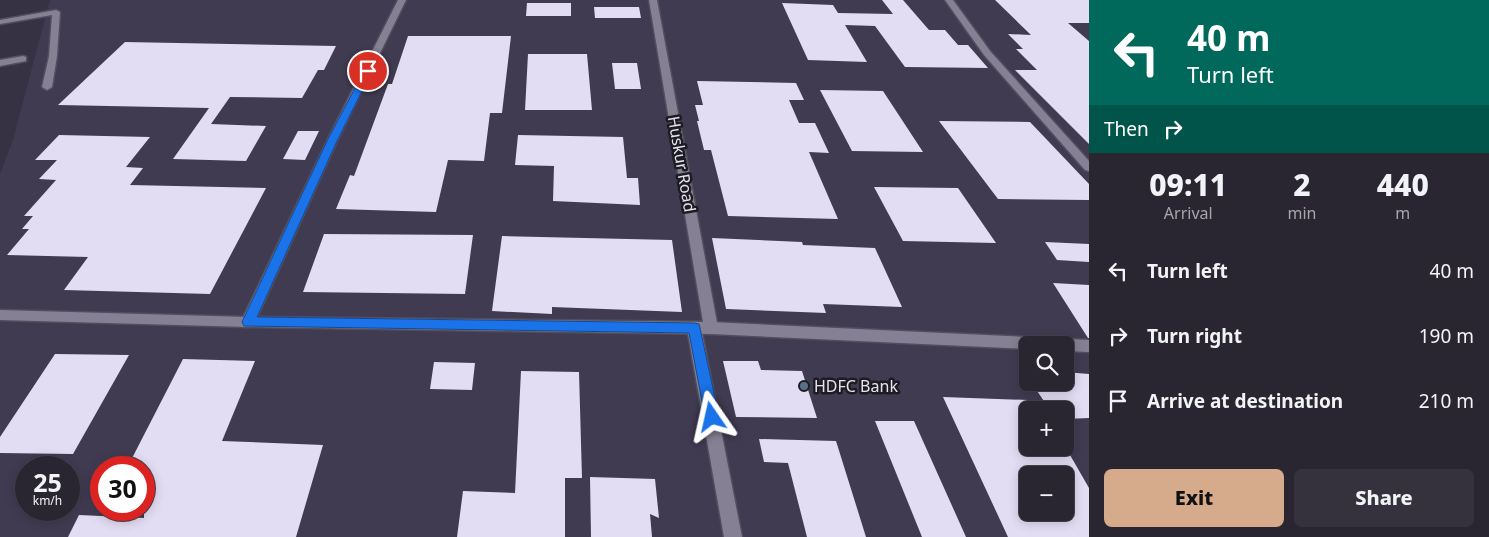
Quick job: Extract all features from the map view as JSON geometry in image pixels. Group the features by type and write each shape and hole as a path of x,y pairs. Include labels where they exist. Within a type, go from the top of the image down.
{"street":[{"path":"248,322 332,141 402,0"},
{"name":"Huskur Road","path":"653,0 711,328"},
{"path":"950,0 986,53 1089,168"},
{"path":"0,22 57,9 53,56 47,87"},
{"path":"0,63 23,58"},
{"path":"0,315 248,322 711,328 1089,346"},
{"path":"694,328 733,537"}],"shaded area":[{"path":"50,0 1089,0 1089,537 0,537 0,174 13,140"}],"building":[{"path":"882,0 903,0 929,30 945,30 958,45 968,45 988,68 905,67 875,26 845,25 867,62 808,60 782,3 833,5 838,13 893,14"},
{"path":"995,0 1089,0 1089,23 1068,23 1089,41 1089,144 1015,70 1037,70 1016,49 1023,49 1008,34 1031,35"},
{"path":"527,3 571,3 571,16 526,16"},
{"path":"594,7 639,7 641,18 595,18"},
{"path":"408,36 511,36 502,113 490,113 484,161 448,160 436,212 336,209 350,175 354,176 388,84 392,84"},
{"path":"125,42 336,46 324,70 318,70 302,98 230,97 211,124 266,126 246,161 173,159 209,108 58,105"},
{"path":"528,54 587,54 592,110 525,110"},
{"path":"612,63 637,63 641,89 615,89"},
{"path":"697,81 796,83 804,100 789,100 799,123 815,123 829,153 809,152 838,219 728,216 711,150 704,150 697,121 699,121 695,105 703,105"},
{"path":"820,90 883,91 923,152 852,151"},
{"path":"939,121 1030,122 1089,184 1089,200 998,199"},
{"path":"298,131 319,131 305,160 283,159"},
{"path":"59,135 150,137 126,167 143,168 130,185 266,188 210,294 64,290 88,257 7,255 29,229 22,229 33,216 24,216 56,180 39,179 57,160 35,160"},
{"path":"518,135 623,137 627,178 638,178 640,205 553,201 554,166 515,165"},
{"path":"874,187 958,188 996,243 903,241"},
{"path":"324,234 473,235 465,294 303,292"},
{"path":"502,236 672,240 682,312 552,307 552,314 492,311"},
{"path":"712,238 802,242 803,245 875,248 902,307 823,304 826,313 726,309"},
{"path":"1045,242 1089,244 1089,262 1057,260"},
{"path":"1053,283 1089,285 1089,338 1088,338"},
{"path":"55,354 129,355 73,454 0,453 0,437"},
{"path":"183,359 255,361 222,441 323,445 296,537 68,537 76,521 80,521 80,515 90,516 90,521 155,521 155,456 133,456"},
{"path":"723,361 758,361 761,370 802,371 817,418 736,417"},
{"path":"434,362 475,363 472,390 430,389"},
{"path":"521,371 579,372 582,478 565,478 565,537 457,537 463,491 515,493"},
{"path":"1074,373 1089,374 1089,418 1074,419 1074,401 1044,401 1037,391 1074,391"},
{"path":"943,397 1028,400 1019,401 1019,456 1071,456 1089,488 1089,537 1008,537"},
{"path":"875,421 914,421 966,537 922,537"},
{"path":"759,439 836,441 866,537 807,537 788,463 764,462"},
{"path":"590,477 655,479 659,518 650,514 652,537 591,537"}],"place":[{"name":"HDFC Bank","path":"804,386"}],"route":[{"path":"368,71 332,141 248,322 578,328 694,328 712,417"}]}
